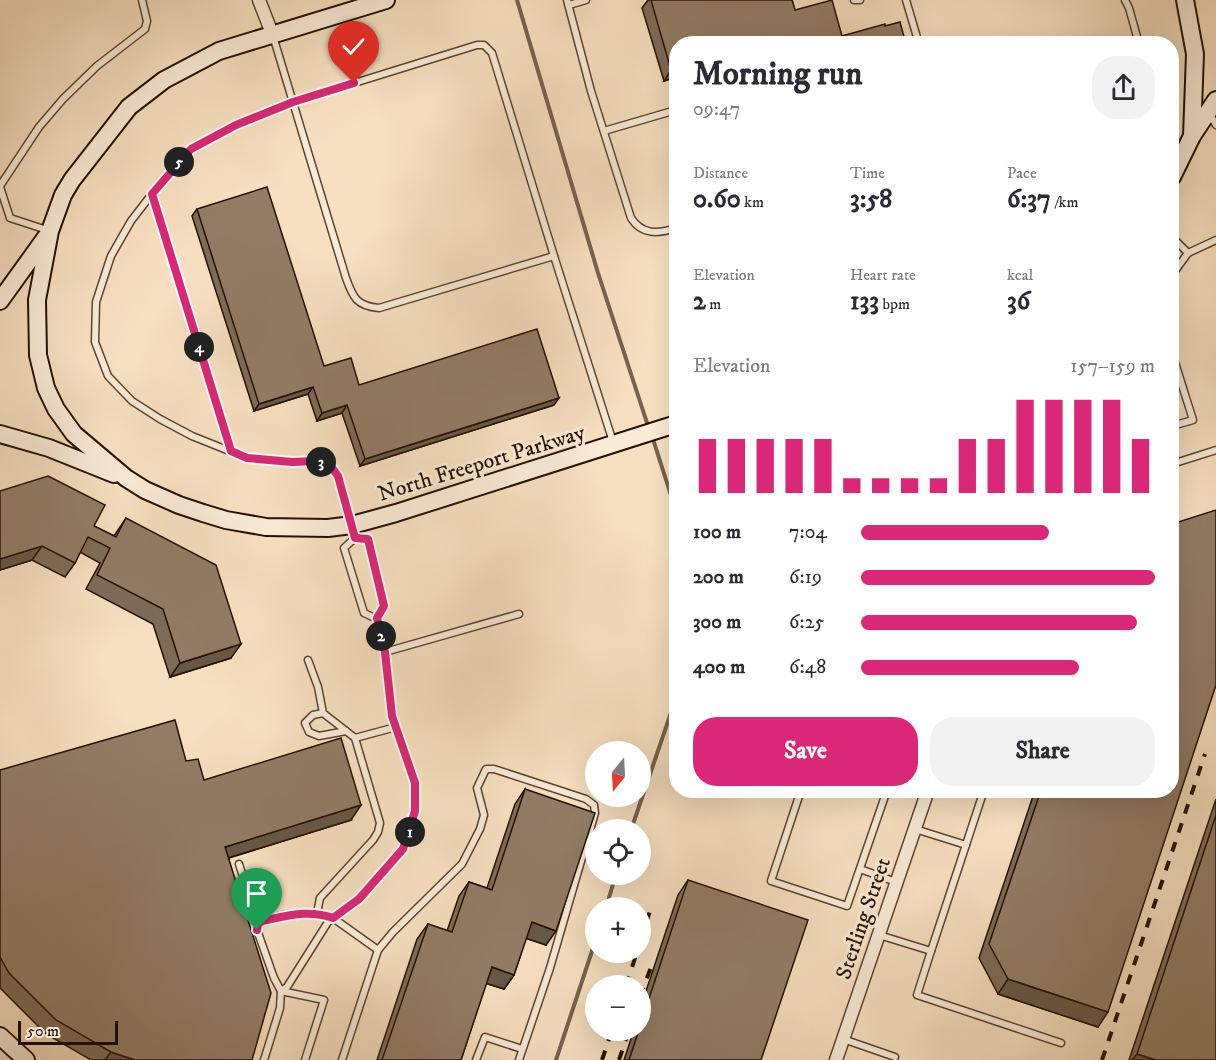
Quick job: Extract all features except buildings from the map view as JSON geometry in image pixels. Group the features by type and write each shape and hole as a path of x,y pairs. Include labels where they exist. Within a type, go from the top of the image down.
{"main road":[{"path":"126,478 70,430 46,388 38,355 37,300 50,231 63,195 72,180 129,107 164,80 219,51 386,0"},
{"path":"1185,0 1195,54 1192,136"},
{"path":"1179,163 1192,136 1214,112"},
{"path":"0,301 50,231"},
{"name":"North Freeport Parkway","path":"126,478 178,506 226,520 266,527 328,528 353,532 396,513 669,426"},
{"path":"0,434 49,448 126,478"},
{"path":"0,1036 26,1060"}],"street":[{"path":"259,0 273,36"},
{"name":"Sterling Street","path":"836,1060 925,798"}],"lane":[{"path":"50,231 10,218 0,186 39,128 63,99 97,66 145,29 147,21 141,0"},
{"path":"586,0 568,3 631,218 643,231 653,233 669,230"},
{"path":"854,0 861,0"},
{"path":"906,0 917,36"},
{"path":"1125,0 1137,36"},
{"path":"273,36 346,278 355,299 366,307 379,308 554,256"},
{"path":"377,618 364,613 344,548 353,532 338,476 330,465 316,461 292,462 247,458 192,436 132,401 108,376 95,342 96,302 111,256 130,221 191,149 236,125 293,102 477,45 484,45 492,53 554,256 617,443"},
{"path":"604,131 669,112"},
{"path":"152,194 231,451"},
{"path":"1179,265 1188,253 1216,240"},
{"path":"1179,244 1188,253"},
{"path":"1179,375 1193,420 1179,424"},
{"path":"1179,462 1216,450"},
{"path":"281,991 287,987 328,922 359,899 403,849 415,811 415,783 392,716 385,652 377,618 384,606 368,539 353,532"},
{"path":"385,652 519,614"},
{"path":"308,660 318,687 323,713 355,738 380,823 378,832 320,898 317,913"},
{"path":"323,713 307,719 305,723 309,732 320,736 346,731"},
{"path":"355,738 396,727"},
{"path":"342,1060 378,950 393,932 462,864 480,829 484,814 477,788 486,769 494,769 586,799 594,805 595,813 550,968 519,1060"},
{"path":"798,798 771,881 847,906 884,798"},
{"path":"981,798 917,995 1061,1043"},
{"path":"915,829 966,845"},
{"path":"239,864 258,924 257,930 281,991 280,1008 264,1060"},
{"path":"860,869 897,883"},
{"path":"258,924 303,912 317,913 333,918 378,950"},
{"path":"879,935 931,951"},
{"path":"281,991 324,1000 305,1060"},
{"path":"476,1060 485,1037 522,1049"},
{"path":"843,1039 903,1060"}],"waterway":[{"path":"517,0 598,273 649,429"},
{"path":"652,436 669,489"},
{"path":"635,819 669,719"},
{"path":"609,897 613,885"},
{"path":"556,1060 588,963"}],"railway":[{"path":"1102,1060 1205,754"},
{"path":"630,975 633,963"},
{"path":"648,975 651,967"},
{"path":"602,1060 608,1041"},
{"path":"619,1060 625,1041"}],"route":[{"path":"257,930 258,924 262,921 303,912 323,914 333,918 359,899 403,849 415,811 415,783 392,716 385,652 377,618 384,606 368,539 355,538 338,476 330,465 316,461 292,462 247,458 231,451 152,194 191,149 236,125 293,102 354,83"}]}
